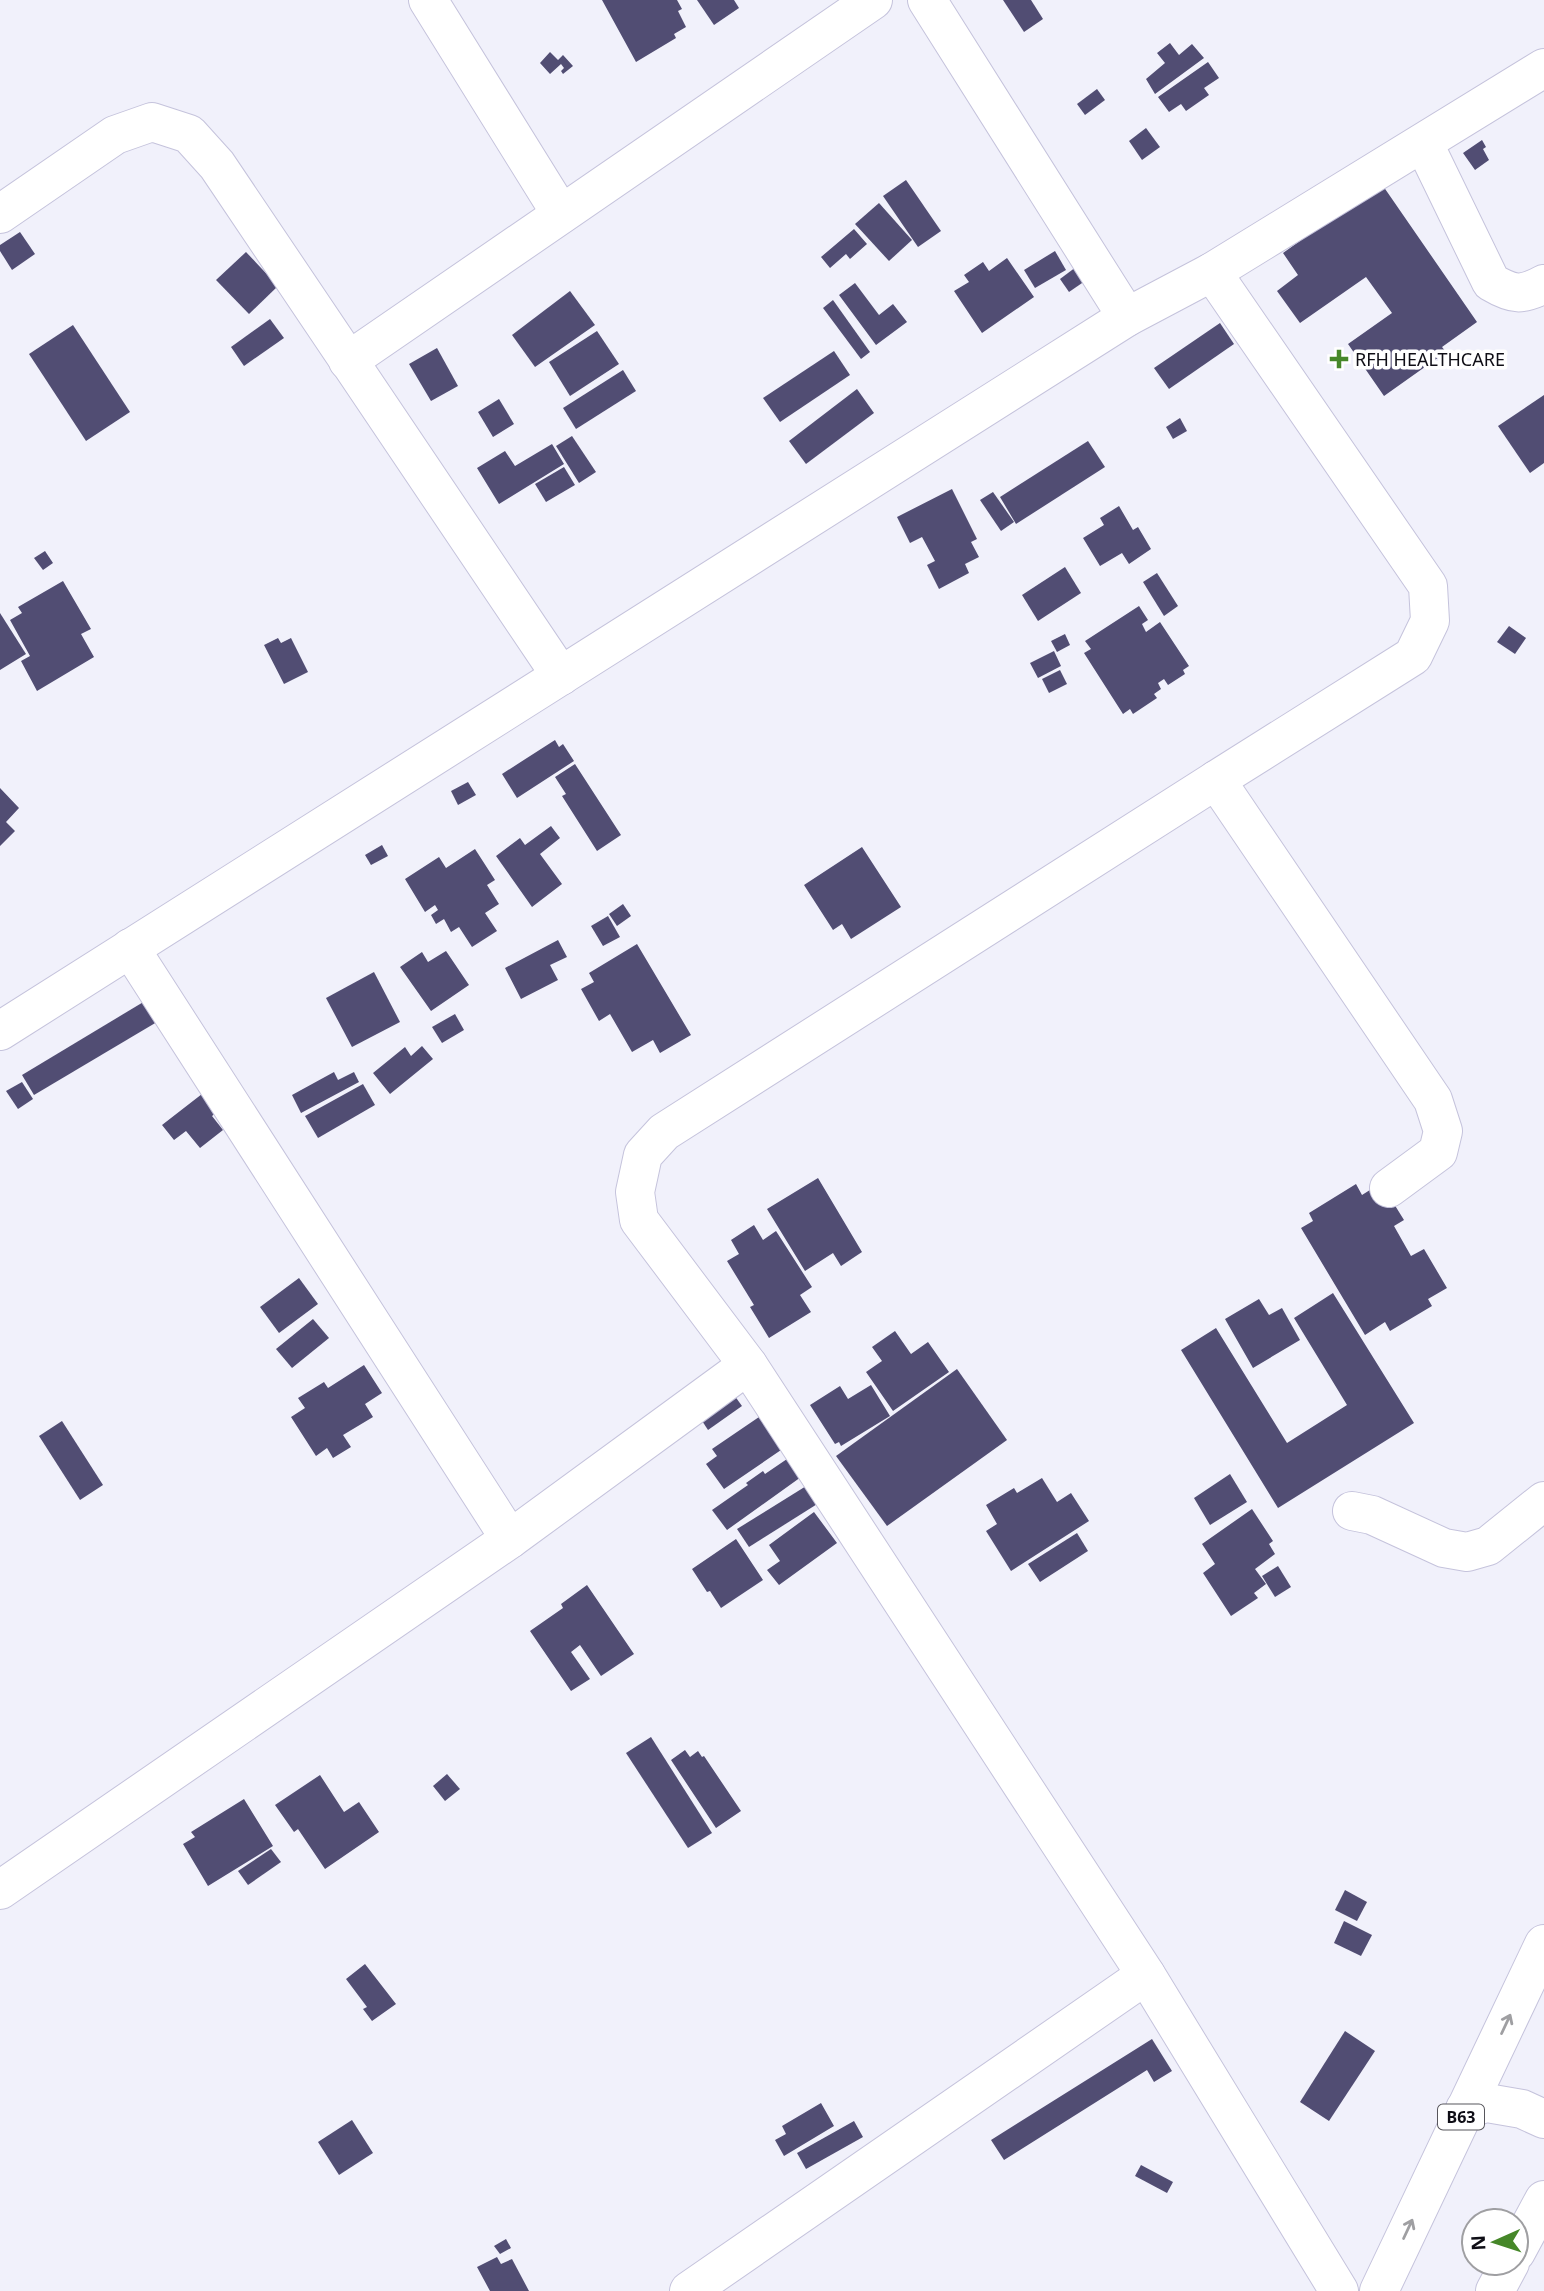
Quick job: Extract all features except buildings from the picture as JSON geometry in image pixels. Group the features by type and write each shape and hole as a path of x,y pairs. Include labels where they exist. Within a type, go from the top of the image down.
{"main road":[{"path":"428,0 561,215"},
{"path":"348,361 873,0"},
{"path":"928,0 1127,317"},
{"path":"0,1031 1127,317 1213,272 1544,68"},
{"path":"0,214 115,135 152,122 189,134 217,165 561,676"},
{"path":"1424,144 1492,282 1509,292 1539,296"},
{"path":"1213,272 1428,586 1430,621 1413,656 664,1132 643,1155 635,1192 639,1220 748,1365 1146,1975 1339,2291"},
{"path":"1216,780 1433,1100 1443,1131 1438,1152 1389,1188"},
{"path":"130,948 510,1539"},
{"path":"0,1890 510,1539 748,1365"},
{"path":"1352,1511 1372,1515 1444,1548 1467,1552 1488,1546 1544,1501"},
{"name":"B63","path":"1379,2291 1544,1944"},
{"path":"689,2291 1146,1975"},
{"path":"1465,2109 1487,2103 1522,2109 1544,2119"},
{"path":"1530,2226 1544,2200"}],"place":[{"name":"RFH HEALTHCARE","path":"1339,359"}]}
